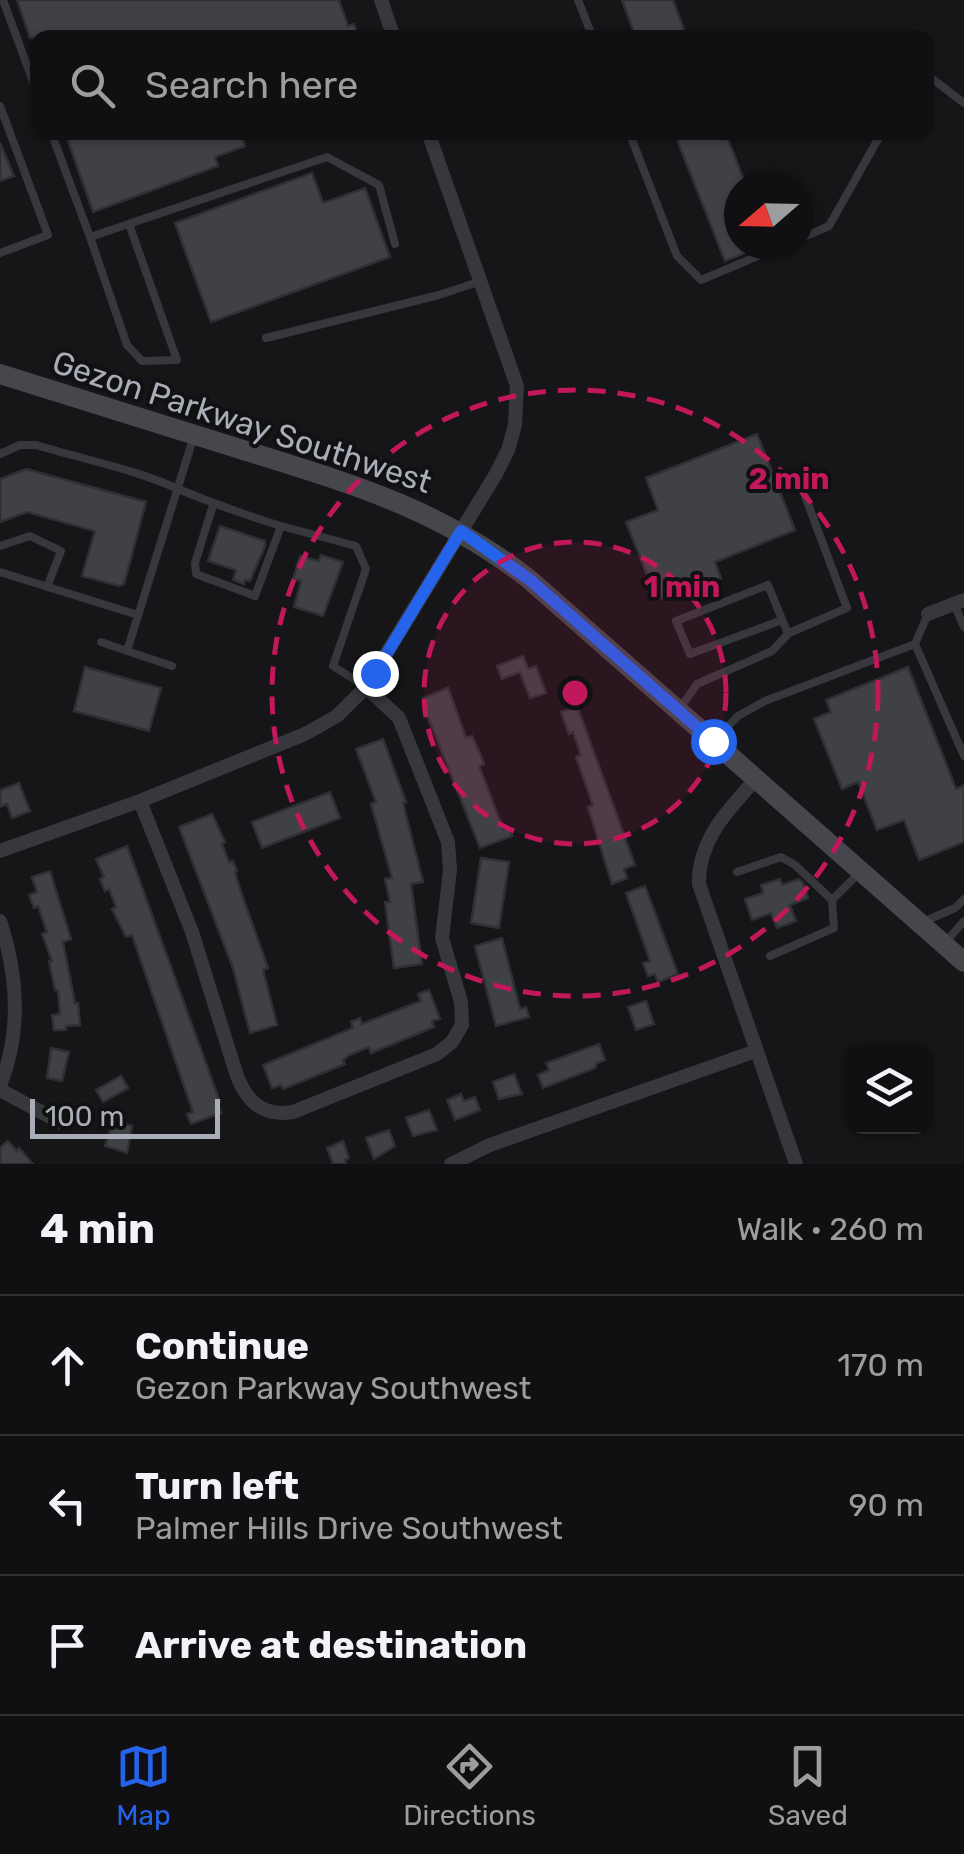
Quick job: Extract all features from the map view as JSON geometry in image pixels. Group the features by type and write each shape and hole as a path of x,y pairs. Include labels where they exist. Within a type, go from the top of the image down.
{"main road":[{"name":"Gezon Parkway Southwest","path":"0,374 387,497 461,531 530,580 964,962"}],"street":[{"path":"380,0 391,30"},
{"path":"0,851 140,801 305,734 338,716 366,687 461,531 508,450 518,408 517,386 431,140"},
{"path":"928,614 959,602"},
{"path":"140,801 192,932 248,1099 260,1108 280,1114 430,1057 448,1046 459,1031 462,1010 442,938 450,870 448,842 404,727 395,711 366,687"},
{"path":"756,779 729,808 710,837 700,865 699,884 796,1164"},
{"path":"0,921 16,1002 15,1036 0,1088 60,1122"},
{"path":"451,1164 490,1146 756,1050"}],"lane":[{"path":"3,0 30,73"},
{"path":"578,0 590,30"},
{"path":"934,80 964,103"},
{"path":"0,106 48,235 0,253"},
{"path":"54,140 127,345 142,361 177,360 128,224"},
{"path":"633,140 677,256 702,280 749,260"},
{"path":"814,233 830,226 878,140"},
{"path":"90,238 328,157 379,186 395,244"},
{"path":"266,338 482,282"},
{"path":"127,651 195,434"},
{"path":"0,454 20,445 36,445 177,488 213,505 356,546 366,570 332,666 366,687"},
{"path":"678,711 697,684 772,652 788,634 847,608 806,496"},
{"path":"213,505 195,563 196,574 250,596 257,595 281,526"},
{"path":"0,546 30,536 61,551 47,587"},
{"path":"0,572 138,616"},
{"path":"782,620 690,654 676,621 768,586 788,634"},
{"path":"959,602 964,627"},
{"path":"928,614 916,644 964,756"},
{"path":"101,642 172,666"},
{"path":"713,741 738,716 765,701 916,644"},
{"path":"738,872 780,857 795,865 832,900 834,928 770,956"},
{"path":"832,900 862,871"},
{"path":"921,923 946,913 964,899"},
{"path":"944,944 964,921"}],"building":[{"path":"17,0 339,0 348,26 354,24 356,30 30,30 30,38"},
{"path":"622,0 673,0 684,30 633,30"},
{"path":"68,140 243,140 245,146 215,157 218,166 93,212"},
{"path":"677,140 728,140 740,170 724,170 724,258"},
{"path":"0,143 14,176 0,181"},
{"path":"312,173 323,203 365,188 390,257 211,322 175,223"},
{"path":"757,434 795,530 715,562 721,578 692,589 686,596 680,591 657,600 626,522 658,510 646,478"},
{"path":"26,469 146,502 124,584 82,576 95,531 27,512 0,522 0,479"},
{"path":"220,526 265,541 250,581 245,580 244,584 233,580 236,570 208,561"},
{"path":"321,555 343,562 323,616 294,607 301,581 293,579 300,556 319,561"},
{"path":"523,656 528,669 536,666 546,693 530,698 520,672 502,679 497,666"},
{"path":"85,667 161,688 149,731 74,711"},
{"path":"908,667 956,789 964,785 964,842 919,860 904,820 877,830 858,782 842,789 814,719 831,712 826,700"},
{"path":"448,688 466,738 472,736 484,764 479,766 503,829 509,827 512,836 480,848 424,707 423,698"},
{"path":"577,706 635,865 624,869 627,878 612,884 588,807 593,805 576,757 581,755 561,712"},
{"path":"383,739 406,802 403,803 423,882 411,884 422,964 394,968 385,902 390,902 385,879 392,878 371,804 376,802 356,749"},
{"path":"19,783 30,811 12,818 7,804 0,807 0,790"},
{"path":"330,792 340,818 262,848 252,822"},
{"path":"212,814 229,862 233,861 237,871 268,968 263,970 277,1025 250,1033 233,968 179,827"},
{"path":"127,846 220,1102 217,1103 221,1113 191,1124 187,1114 193,1112 132,935 126,937 112,909 116,907 109,889 105,891 100,879 104,877 96,859"},
{"path":"481,858 509,862 499,928 471,923"},
{"path":"50,871 71,939 63,942 78,1003 80,1025 66,1026 66,1030 54,1030 52,1015 60,1014 58,990 42,934 47,932 38,906 34,908 29,895 37,892 32,877"},
{"path":"780,879 782,885 799,879 803,883 808,898 790,905 796,921 777,928 771,913 752,920 745,899 763,893 761,885"},
{"path":"645,886 678,974 658,982 655,974 648,976 643,963 650,961 626,893"},
{"path":"502,938 520,1009 526,1007 529,1017 496,1026 475,946"},
{"path":"429,990 440,1019 432,1021 434,1027 371,1053 369,1047 349,1055 343,1060 345,1064 283,1089 281,1085 272,1088 263,1065 353,1028 351,1022 360,1018 362,1024 421,1001 418,994"},
{"path":"646,1001 654,1024 636,1030 628,1007"},
{"path":"599,1044 605,1060 595,1068 543,1088 538,1075 549,1070 546,1063"},
{"path":"51,1048 69,1052 62,1081 47,1078"},
{"path":"514,1074 522,1094 499,1099 493,1082"},
{"path":"121,1076 128,1088 103,1102 96,1090"},
{"path":"461,1094 464,1101 475,1097 480,1110 455,1120 447,1100"},
{"path":"429,1110 437,1130 413,1136 406,1118"},
{"path":"113,1121 132,1126 127,1153 105,1146"},
{"path":"389,1130 395,1146 374,1159 366,1138"},
{"path":"8,1141 33,1164 0,1164 0,1148"},
{"path":"343,1141 349,1158 346,1164 333,1164 327,1148"}],"route":[{"path":"375,673 461,531 530,580 713,741"}]}
